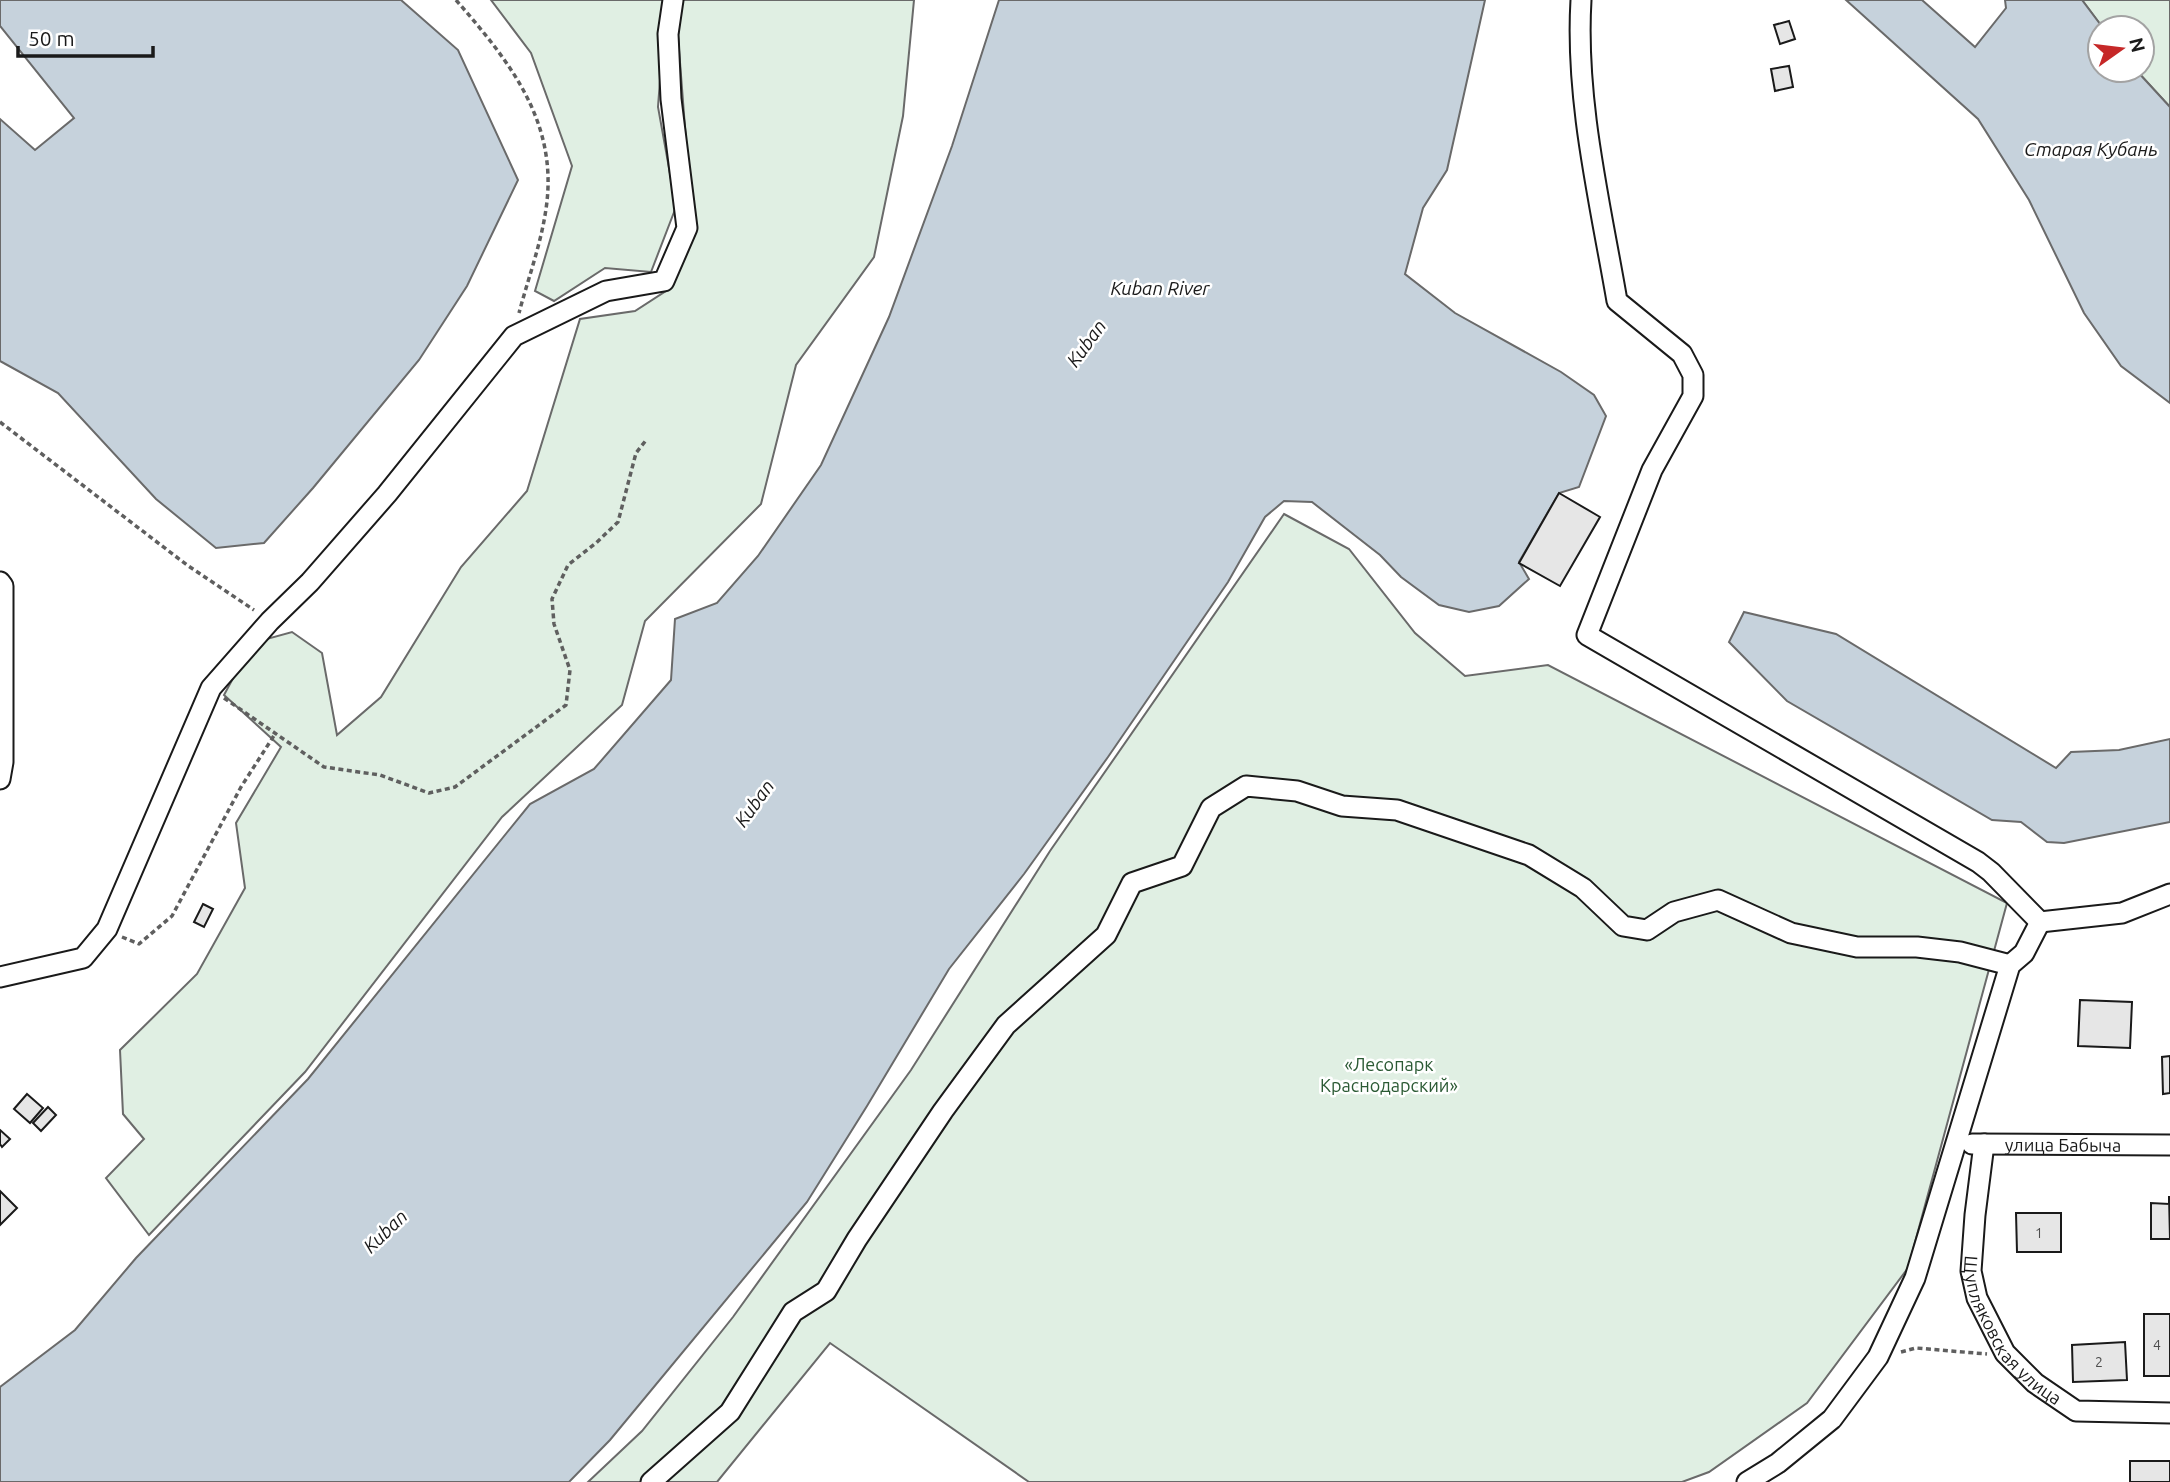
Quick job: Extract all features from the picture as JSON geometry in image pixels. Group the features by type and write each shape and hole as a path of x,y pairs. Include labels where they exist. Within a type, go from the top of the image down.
{"street":[{"path":"0,977 83,958 107,929 211,688 387,494 514,336 606,291 664,281 687,228 671,99 668,34 673,0"},
{"path":"1581,0 1579,26 1584,104 1616,301 1682,355 1693,375 1693,396 1651,470 1587,635 1966,855 1991,872 2040,922"},
{"path":"0,582 3,586 3,654 0,779"},
{"path":"651,1482 730,1412 793,1312 826,1291 943,1111 1006,1025 1106,935 1132,883 1182,866 1211,808 1246,786 1297,791 1342,806 1397,810 1529,855 1583,888 1623,926 1647,930 1674,912 1718,900 1791,933 1857,947 1917,947 1960,951 2010,965"},
{"path":"2040,922 2122,913 2170,894"},
{"path":"1747,1482 1778,1463 1832,1419 1878,1357 1915,1278 2010,965 2024,953 2040,922"},
{"name":"улица Бабыча","path":"1955,1144 2170,1145"},
{"name":"Щупляковская улица","path":"1984,1144 1971,1272 1977,1298 2005,1353 2035,1383 2076,1411 2170,1413"}],"path":[{"path":"456,0 518,77 538,122 547,168 546,209 514,336"},
{"path":"0,422 187,565 271,621"},
{"path":"211,688 324,767 380,775 429,793 455,788 566,705 570,670 554,624 552,599 568,565 618,522 636,453 647,439"},
{"path":"107,929 139,944 172,916 242,787 275,734"},
{"path":"1878,1357 1916,1348 1998,1355 2005,1353"}],"green space":[{"path":"491,0 666,0 658,107 676,207 651,272 605,268 554,301 535,291 572,166 531,53"},
{"path":"682,0 914,0 903,116 874,257 796,365 761,504 645,621 622,705 502,817 305,1072 149,1235 106,1178 144,1139 123,1114 120,1050 197,974 245,888 236,823 281,747 224,695 252,643 292,632 322,653 337,735 381,697 461,567 527,491 580,319 635,311 672,287 693,232 678,36"},
{"path":"2082,0 2170,0 2170,107 2149,84 2156,84 2156,14 2092,14"},
{"name":"«Лесопарк Краснодарский»","path":"1284,514 1349,549 1415,633 1465,676 1548,665 2007,903 1908,1268 1807,1403 1709,1472 1682,1482 1029,1482 830,1343 717,1482 588,1482 642,1431 733,1317 911,1070 1050,851"}],"water":[{"path":"0,0 401,0 458,50 518,180 467,286 419,360 264,543 216,548 156,499 58,393 0,361 0,119 35,150 74,118 0,26"},
{"name":"Kuban River","path":"999,0 1485,0 1447,170 1423,208 1405,274 1455,313 1561,372 1594,395 1606,416 1579,487 1559,493 1519,562 1529,579 1499,606 1469,612 1439,605 1401,577 1380,555 1312,502 1284,501 1265,517 1228,582 1108,757 1024,874 949,969 807,1202 610,1440 569,1482 0,1482 0,1387 75,1330 136,1258 308,1079 530,804 594,769 671,680 675,619 717,603 758,556 821,465 889,317 952,146"},
{"name":"Старая Кубань","path":"1846,0 1922,0 1975,47 2006,8 2005,0 2082,0 2092,14 2086,14 2086,84 2149,84 2170,107 2170,403 2121,366 2084,313 2029,200 1978,119"},
{"path":"1744,612 1836,634 2056,768 2071,752 2119,750 2170,739 2170,822 2064,843 2047,842 2021,822 1992,820 1787,701 1729,642"}],"building":[{"path":"1789,21 1795,39 1780,44 1774,25"},
{"path":"1789,66 1793,87 1775,91 1771,69"},
{"path":"1559,493 1600,517 1560,586 1519,563"},
{"path":"203,904 213,909 204,927 194,922"},
{"path":"2080,1000 2132,1002 2130,1048 2078,1046"},
{"path":"2170,1056 2170,1093 2163,1094 2162,1057"},
{"path":"27,1094 43,1108 30,1123 14,1109"},
{"path":"48,1107 56,1115 41,1131 33,1123"},
{"path":"0,1130 10,1139 2,1147 0,1144"},
{"path":"0,1191 17,1208 0,1225"},
{"path":"2169,1196 2170,1239 2151,1239 2151,1203 2169,1204"},
{"path":"2016,1213 2061,1213 2061,1252 2017,1252"},
{"path":"2144,1314 2170,1314 2170,1376 2144,1376"},
{"path":"2125,1342 2127,1380 2073,1382 2072,1345"},
{"path":"2130,1461 2170,1461 2170,1482 2130,1482"}],"water label":[{"name":"Kuban","path":"1086,343"},
{"name":"Kuban","path":"754,803"},
{"name":"Kuban","path":"385,1231"}]}
